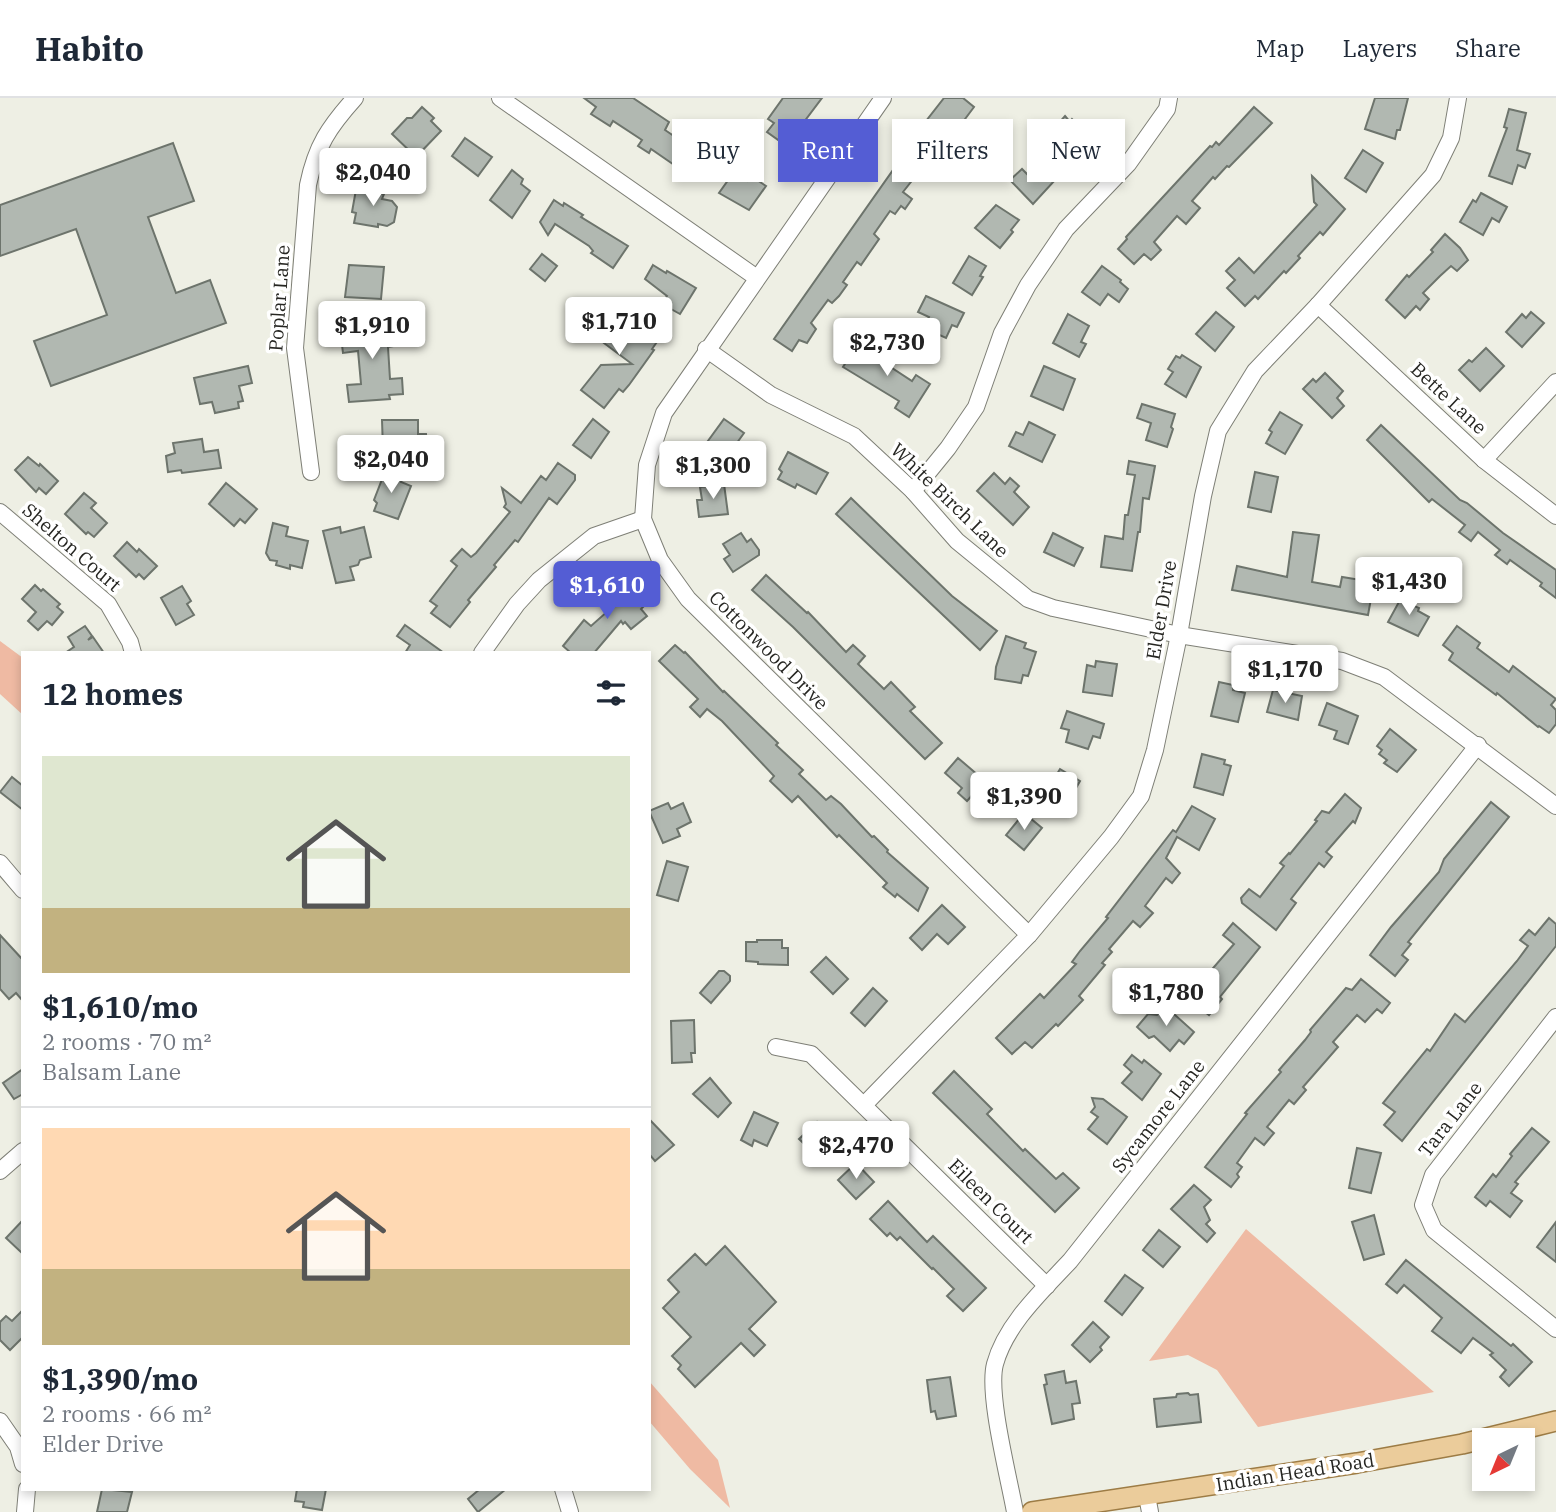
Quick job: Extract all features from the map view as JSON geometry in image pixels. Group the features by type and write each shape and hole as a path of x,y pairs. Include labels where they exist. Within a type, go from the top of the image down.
{"main road":[{"name":"Indian Head Road","path":"1032,1512 1149,1504 1462,1444 1556,1421"}],"street":[{"name":"Poplar Lane","path":"312,472 295,348 308,185 313,164 328,129 355,98"},
{"path":"500,98 757,278"},
{"name":"Cottonwood Drive","path":"883,98 664,412 647,465 643,519 660,560 688,599 1029,935"},
{"path":"913,491 948,448 976,407 1002,333 1028,285 1066,229 1128,164 1167,109 1169,98"},
{"name":"Elder Drive","path":"863,1105 1029,935 1141,796 1155,750 1179,635 1217,431 1255,371 1433,176 1451,138 1458,98"},
{"name":"Bette Lane","path":"1318,305 1484,460 1556,516"},
{"name":"White Birch Lane","path":"706,349 771,395 854,436 913,491 957,541 1028,599 1053,608 1179,635 1342,661 1384,677 1556,806"},
{"path":"1484,460 1556,382"},
{"name":"Shelton Court","path":"0,512 108,604 132,651"},
{"path":"483,651 517,604 539,580 594,536 643,519"},
{"name":"Sycamore Lane","path":"1015,1512 993,1391 994,1366 1005,1339 1478,745"},
{"path":"0,863 21,884"},
{"name":"Tara Lane","path":"1556,1017 1433,1175 1423,1205 1434,1230 1556,1329"},
{"name":"Eileen Court","path":"776,1047 811,1054 1047,1286"},
{"path":"0,1171 21,1153"},
{"path":"0,1421 18,1447 21,1457"},
{"path":"25,1512 27,1491"},
{"path":"564,1491 570,1512"}],"shaded area":[{"path":"0,641 21,657 21,713 0,694"},
{"path":"1246,1229 1434,1392 1258,1427 1217,1370 1188,1355 1149,1361"},
{"path":"651,1383 718,1460 730,1508 690,1469 651,1423"}],"building":[{"path":"584,98 633,98 669,122 665,130 672,135 672,164 651,149 649,153 638,146 642,140 613,121 610,126 591,114 596,107"},
{"path":"783,98 822,98 806,119 778,119 778,140 767,132 774,123 768,119"},
{"path":"944,98 963,98 974,107 965,119 928,119"},
{"path":"1375,98 1408,98 1395,139 1365,129"},
{"path":"422,107 434,118 431,121 441,131 416,157 392,134"},
{"path":"1254,107 1272,123 1229,167 1215,179 1213,177 1192,201 1200,208 1186,224 1177,216 1154,242 1161,250 1151,260 1144,254 1134,264 1118,249 1126,237 1210,146 1216,142 1219,145"},
{"path":"1509,109 1526,113 1517,150 1530,154 1525,168 1518,165 1512,184 1489,176 1507,128 1504,127"},
{"path":"465,138 492,157 478,176 452,156"},
{"path":"173,143 194,201 148,217 176,293 210,280 226,323 51,386 34,341 107,315 76,229 0,256 0,205"},
{"path":"1363,150 1383,163 1366,192 1345,178"},
{"path":"1022,169 1027,174 1027,182 1053,182 1033,204 1012,182"},
{"path":"512,170 523,179 521,184 530,191 512,218 490,200"},
{"path":"892,171 892,182 911,182 903,192 912,199 905,209 901,206 895,214 890,211 874,234 879,239 861,265 857,262 843,282 847,285 832,303 828,300 811,323 816,329 807,343 799,340 792,351 774,339"},
{"path":"1312,176 1345,209 1323,235 1320,232 1286,273 1284,271 1258,299 1255,296 1245,306 1227,288 1235,280 1226,271 1239,258 1254,273 1317,205 1314,202"},
{"path":"727,182 760,182 766,186 749,210 719,193"},
{"path":"357,184 376,188 375,192 384,194 382,199 392,201 397,207 394,222 387,226 378,224 378,227 354,223 356,213 352,212"},
{"path":"1481,193 1507,207 1499,222 1492,218 1483,235 1460,222 1473,200 1476,202"},
{"path":"554,200 563,206 564,203 583,215 581,217 628,246 613,268 591,253 593,251 589,246 555,224 548,235 540,222"},
{"path":"996,205 1019,220 1000,248 975,228"},
{"path":"1445,234 1468,260 1457,271 1451,266 1440,276 1423,293 1429,299 1420,310 1416,306 1405,318 1386,300 1407,275 1409,277 1433,252 1431,250"},
{"path":"542,254 557,266 545,281 530,269"},
{"path":"969,256 986,266 972,295 953,283"},
{"path":"349,265 384,267 381,299 345,297"},
{"path":"653,265 696,288 680,314 662,304 667,296 645,279"},
{"path":"1102,266 1121,280 1128,289 1119,302 1108,294 1100,305 1082,292"},
{"path":"926,296 964,313 957,327 952,325 946,338 924,328 929,317 918,312"},
{"path":"1216,312 1234,327 1215,351 1196,334"},
{"path":"1531,312 1544,323 1522,347 1506,332 1522,314 1526,318"},
{"path":"601,314 622,328 630,317 659,339 629,385 623,392 619,389 604,408 581,390 601,365 632,364 588,331"},
{"path":"1068,314 1089,326 1081,342 1086,344 1079,357 1053,343"},
{"path":"384,319 384,327 393,327 394,346 388,347 390,379 402,378 403,394 389,395 390,399 349,402 347,385 361,384 358,351 343,353 341,337 353,335 352,322"},
{"path":"859,342 912,381 916,375 930,384 909,417 895,408 899,401 843,367"},
{"path":"1486,348 1504,366 1480,391 1459,370"},
{"path":"1182,355 1201,367 1186,397 1165,384 1173,372 1168,369 1176,356 1180,358"},
{"path":"248,366 252,383 239,386 243,401 238,402 239,408 215,413 212,402 200,404 194,378"},
{"path":"1044,366 1075,379 1063,410 1031,396"},
{"path":"1325,373 1343,391 1337,398 1344,406 1332,418 1303,389 1313,379 1316,382"},
{"path":"1142,404 1175,414 1167,447 1146,440 1151,423 1137,418"},
{"path":"1280,412 1302,425 1285,454 1266,443 1272,432 1269,430"},
{"path":"593,419 609,432 591,458 573,445"},
{"path":"724,419 744,433 729,454 720,448 721,457 705,445"},
{"path":"382,420 418,420 418,434 426,434 427,447 383,450"},
{"path":"1029,422 1055,435 1042,462 1009,446 1016,432 1023,435"},
{"path":"1381,425 1460,500 1556,570 1556,598 1540,586 1542,583 1510,560 1507,564 1495,555 1500,550 1478,532 1471,541 1459,532 1465,525 1432,499 1429,502 1367,440"},
{"path":"202,439 204,452 218,450 221,468 168,472 166,456 175,453 173,443"},
{"path":"788,452 828,473 816,494 797,484 795,488 778,479 782,472 779,469"},
{"path":"28,457 58,481 46,494 39,488 36,492 15,470"},
{"path":"1129,461 1155,466 1149,499 1143,498 1132,571 1101,567 1105,536 1123,539 1125,515 1128,515 1135,475 1127,474"},
{"path":"558,463 575,475 575,480 557,504 549,498 518,542 515,540 494,565 496,567 468,600 470,602 450,627 431,613 437,606 430,601 457,566 451,561 462,549 471,557 476,553 510,512 504,507 506,504 502,488 521,503 541,476 546,480"},
{"path":"386,469 403,476 401,482 411,486 398,519 374,511 377,503 374,500"},
{"path":"1255,472 1278,477 1271,512 1248,507"},
{"path":"994,473 1005,484 1010,478 1019,486 1014,492 1029,507 1013,525 977,491"},
{"path":"226,483 257,509 245,523 240,519 234,526 209,504"},
{"path":"724,484 728,514 699,517 697,500 702,500 700,487"},
{"path":"84,493 96,503 91,508 107,523 94,537 88,532 86,534 65,514"},
{"path":"851,498 952,596 997,631 980,650 836,514"},
{"path":"273,523 288,527 286,536 308,541 302,568 290,565 290,569 270,560 266,553"},
{"path":"340,527 341,533 364,527 371,557 350,567 354,580 336,583 323,531"},
{"path":"1293,532 1319,535 1312,582 1340,587 1342,577 1361,580 1359,591 1372,593 1368,615 1232,590 1237,566 1287,577"},
{"path":"741,533 747,542 751,539 759,550 759,555 733,572 724,559 730,555 723,544"},
{"path":"1053,533 1083,548 1074,566 1044,552"},
{"path":"127,542 157,566 144,579 139,574 136,577 114,556"},
{"path":"766,575 808,612 846,652 853,645 865,656 858,664 884,689 891,682 915,707 910,711 942,743 925,759 793,627 752,590"},
{"path":"619,582 643,607 641,609 647,616 631,629 621,621 596,651 569,651 563,646 584,620 591,626 608,611 599,600"},
{"path":"35,585 60,604 57,607 63,612 52,625 47,621 38,630 28,621 36,612 22,599"},
{"path":"182,586 191,601 187,604 194,615 176,625 161,598"},
{"path":"1405,596 1416,602 1414,606 1419,608 1418,611 1429,617 1418,636 1388,622"},
{"path":"405,625 441,651 406,651 410,645 397,636"},
{"path":"85,626 92,636 88,640 93,637 103,651 68,651 74,647 68,637"},
{"path":"1457,626 1480,643 1477,648 1509,672 1513,666 1556,699 1551,705 1556,710 1556,724 1549,733 1449,660 1453,653 1443,645"},
{"path":"1006,636 1026,643 1024,648 1036,652 1028,676 1023,675 1021,683 995,679"},
{"path":"675,645 778,743 776,745 803,770 799,774 826,800 831,796 841,804 888,850 887,852 928,888 918,911 897,894 895,897 883,887 887,883 798,796 792,802 770,781 774,776 722,721 707,709 700,717 690,707 698,699 659,661"},
{"path":"1096,661 1117,664 1112,696 1083,692 1087,665 1095,667"},
{"path":"1219,682 1233,685 1233,690 1245,693 1238,722 1211,716"},
{"path":"1273,690 1302,696 1298,720 1267,712"},
{"path":"1327,703 1358,716 1348,744 1334,739 1337,731 1319,725"},
{"path":"1067,711 1104,724 1100,738 1093,736 1088,749 1066,742 1069,730 1061,728"},
{"path":"1390,729 1416,750 1397,772 1384,763 1387,760 1379,754 1382,750 1377,746"},
{"path":"1202,754 1225,760 1224,764 1231,766 1223,795 1194,787"},
{"path":"958,758 985,781 967,801 958,793 962,788 945,773"},
{"path":"1060,769 1080,781 1064,809 1043,797"},
{"path":"12,777 21,784 21,808 0,792"},
{"path":"1345,794 1361,808 1355,823 1353,821 1326,852 1332,857 1324,867 1319,863 1291,899 1296,903 1276,930 1242,903 1241,898 1249,889 1260,897 1284,866 1280,863 1317,821 1315,820 1322,811 1329,813"},
{"path":"1491,802 1509,817 1408,942 1411,944 1402,955 1408,960 1395,976 1370,955 1439,872 1444,859"},
{"path":"668,803 671,809 683,803 691,822 677,829 680,836 663,843 651,810"},
{"path":"1192,806 1215,819 1199,850 1177,837 1166,858 1180,873 1172,883 1166,878 1145,906 1153,913 1140,927 1133,921 1109,949 1112,952 1102,963 1105,965 1079,996 1083,1000 1058,1026 1056,1024 1032,1048 1025,1042 1012,1054 996,1038 1040,994 1044,998 1076,964 1072,962 1173,830 1176,832"},
{"path":"1024,813 1042,828 1024,850 1006,835"},
{"path":"667,861 688,867 678,901 657,895"},
{"path":"942,905 965,927 948,944 937,934 922,950 910,938"},
{"path":"1549,918 1556,924 1556,946 1402,1141 1384,1125 1395,1112 1383,1103 1427,1049 1430,1051 1455,1014 1465,1022 1528,946 1520,940 1529,930 1535,935"},
{"path":"1233,923 1260,947 1209,1015 1190,1000 1200,986 1195,983 1204,971 1208,974 1234,944 1223,935"},
{"path":"0,935 21,958 21,999 16,993 9,999 0,989"},
{"path":"782,940 782,948 788,948 788,965 746,961 746,942"},
{"path":"826,957 848,979 833,994 811,972"},
{"path":"719,971 730,976 730,981 711,1003 700,993"},
{"path":"1361,979 1390,1003 1382,1013 1377,1009 1365,1022 1357,1015 1333,1042 1338,1047 1303,1087 1306,1090 1294,1104 1289,1100 1267,1127 1274,1133 1264,1145 1255,1138 1237,1163 1242,1167 1237,1174 1239,1177 1231,1187 1205,1167 1247,1114 1245,1113 1281,1072 1279,1070 1305,1040 1310,1030 1346,988 1352,990"},
{"path":"873,988 887,1001 865,1026 851,1013"},
{"path":"1165,1006 1194,1032 1184,1044 1179,1040 1170,1051 1154,1036 1149,1038 1137,1027 1148,1014 1157,1015"},
{"path":"694,1020 695,1053 691,1053 692,1062 672,1063 671,1021"},
{"path":"1132,1055 1142,1063 1144,1060 1161,1074 1142,1100 1122,1083 1132,1072 1124,1065"},
{"path":"21,1070 21,1095 14,1099 3,1083"},
{"path":"954,1071 992,1109 987,1114 1023,1151 1025,1149 1056,1179 1063,1173 1079,1188 1055,1212 933,1093"},
{"path":"710,1078 731,1103 718,1117 693,1094"},
{"path":"1092,1098 1103,1099 1127,1117 1107,1144 1088,1129 1098,1117 1091,1112 1095,1107"},
{"path":"754,1112 778,1123 767,1146 754,1140 752,1146 741,1140"},
{"path":"651,1121 674,1145 655,1161 651,1156"},
{"path":"817,1122 839,1147 825,1160 799,1139"},
{"path":"1532,1128 1549,1142 1515,1182 1518,1184 1511,1193 1522,1201 1510,1217 1490,1201 1486,1206 1475,1197 1493,1174 1496,1177 1512,1156 1510,1154"},
{"path":"1357,1148 1381,1153 1371,1193 1349,1188"},
{"path":"856,1163 874,1182 856,1199 838,1180"},
{"path":"1194,1185 1211,1200 1204,1207 1210,1220 1206,1224 1215,1233 1207,1242 1171,1209"},
{"path":"888,1201 927,1242 933,1236 986,1288 963,1311 947,1296 954,1289 933,1268 900,1237 897,1240 890,1233 887,1236 870,1219"},
{"path":"1374,1215 1384,1254 1364,1260 1352,1222"},
{"path":"21,1222 21,1252 6,1238"},
{"path":"1556,1222 1556,1262 1537,1247"},
{"path":"1159,1230 1180,1247 1163,1267 1143,1250"},
{"path":"725,1246 776,1302 749,1329 765,1345 754,1356 741,1343 695,1387 678,1369 681,1365 672,1356 691,1337 663,1308 679,1292 668,1280 695,1254 706,1265"},
{"path":"1406,1260 1532,1362 1509,1386 1500,1377 1506,1370 1490,1355 1493,1353 1473,1338 1461,1353 1432,1331 1442,1318 1404,1285 1397,1293 1386,1284"},
{"path":"1125,1275 1143,1288 1122,1315 1105,1301"},
{"path":"21,1312 21,1339 10,1350 0,1340 0,1322 6,1316 12,1321"},
{"path":"1093,1322 1109,1337 1100,1347 1102,1350 1090,1362 1072,1345"},
{"path":"1064,1371 1066,1383 1076,1381 1080,1403 1072,1404 1074,1419 1052,1424 1044,1385 1047,1384 1045,1375"},
{"path":"950,1377 956,1416 937,1419 935,1411 931,1412 927,1380"},
{"path":"1188,1393 1198,1394 1201,1422 1157,1427 1154,1399"},
{"path":"102,1491 132,1492 127,1512 97,1512"},
{"path":"297,1491 326,1491 322,1510 303,1507 304,1502 295,1501"},
{"path":"478,1491 504,1491 478,1512 468,1499"}]}
